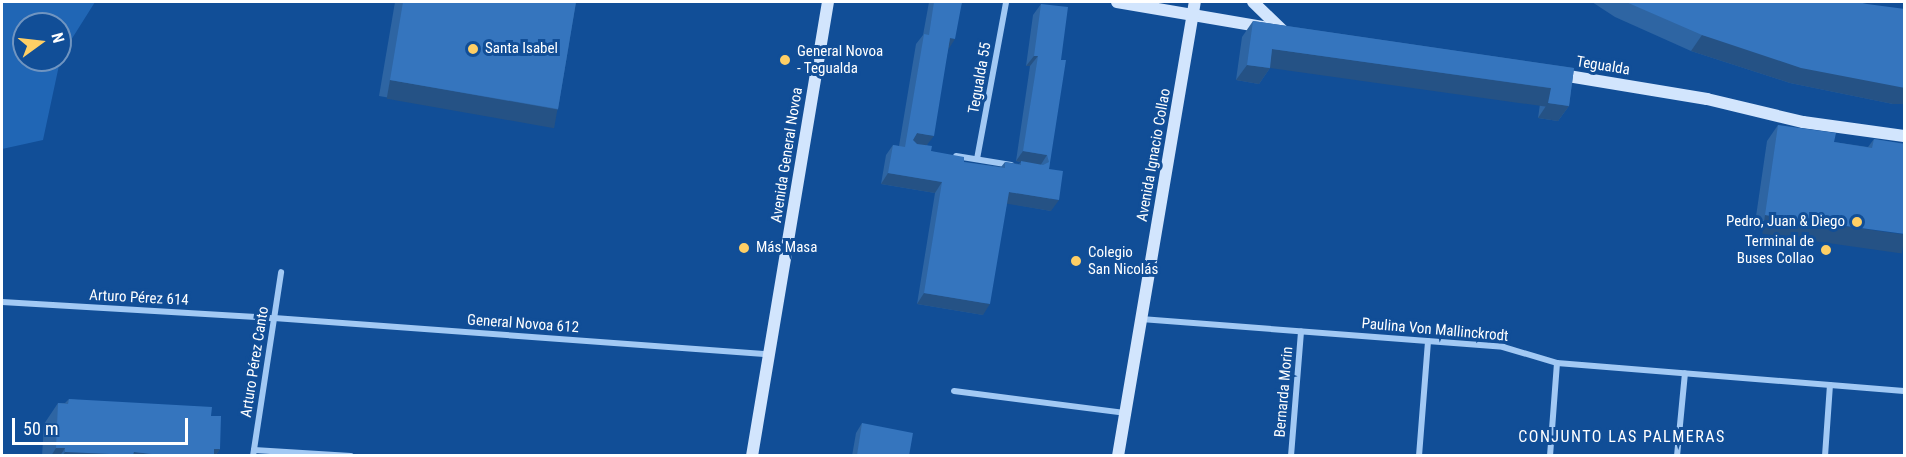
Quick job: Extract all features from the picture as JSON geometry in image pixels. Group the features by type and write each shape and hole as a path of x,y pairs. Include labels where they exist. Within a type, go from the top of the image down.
{"main road":[{"name":"Avenida General Novoa","path":"752,456 828,2"},
{"path":"1117,2 1289,31 1254,2"},
{"name":"Avenida Ignacio Collao","path":"1118,456 1195,2"},
{"name":"Tegualda","path":"1538,71 1707,99 1803,122 1905,136"}],"street":[{"name":"Tegualda 55","path":"977,159 1006,2"},
{"path":"944,154 1017,166"},
{"name":"Arturo Pérez Canto","path":"253,453 282,272"},
{"name":"Arturo Pérez 614","path":"2,302 274,318"},
{"name":"General Novoa 612","path":"274,318 769,354"},
{"name":"Paulina Von Mallinckrodt","path":"1141,319 1503,347 1557,363 1905,391"},
{"name":"Bernarda Morin","path":"1291,456 1301,331"},
{"path":"1419,456 1428,341"},
{"path":"1550,456 1557,363"},
{"path":"1677,456 1685,373"},
{"path":"1825,456 1830,385"},
{"path":"954,391 1126,413"},
{"path":"253,453 351,456"}],"shaded area":[{"path":"2,2 95,2 72,39 72,12 12,12 12,72 58,72 43,140 2,149"}],"building":[{"name":"Santa Isabel","path":"403,2 576,2 558,109 390,80"},
{"path":"934,2 962,2 955,39 950,38 934,136 917,133 913,140 917,144 932,146 931,151 964,157 964,162 1005,168 1005,162 1021,165 1021,161 1043,165 1049,162 1047,155 1023,151 1038,56 1034,56 1041,4 1068,7 1061,60 1066,60 1049,169 1063,171 1059,200 1009,192 990,304 924,293 942,182 888,173 893,145 905,147 924,34 929,35"},
{"path":"1626,2 1858,2 1905,9 1905,88 1801,68 1702,35"},
{"path":"1253,21 1574,68 1569,106 1548,103 1551,88 1272,49 1270,68 1247,65"},
{"path":"1778,125 1836,133 1834,142 1872,148 1874,139 1905,144 1905,234 1765,215"},
{"path":"69,399 212,407 211,416 221,416 220,449 214,449 214,456 170,456 134,452 133,455 65,452 65,448 56,448 58,403 68,404"},
{"path":"862,423 913,433 909,456 857,455"}],"place":[{"name":"Santa Isabel","path":"473,49"},
{"name":"General Novoa - Tegualda","path":"785,60"},
{"name":"Pedro, Juan & Diego","path":"1857,222"},
{"name":"Más Masa","path":"744,248"},
{"name":"Terminal de Buses Collao","path":"1826,250"},
{"name":"Colegio San Nicolás","path":"1076,261"}],"district":[{"name":"CONJUNTO LAS PALMERAS","path":"1622,437"}]}
